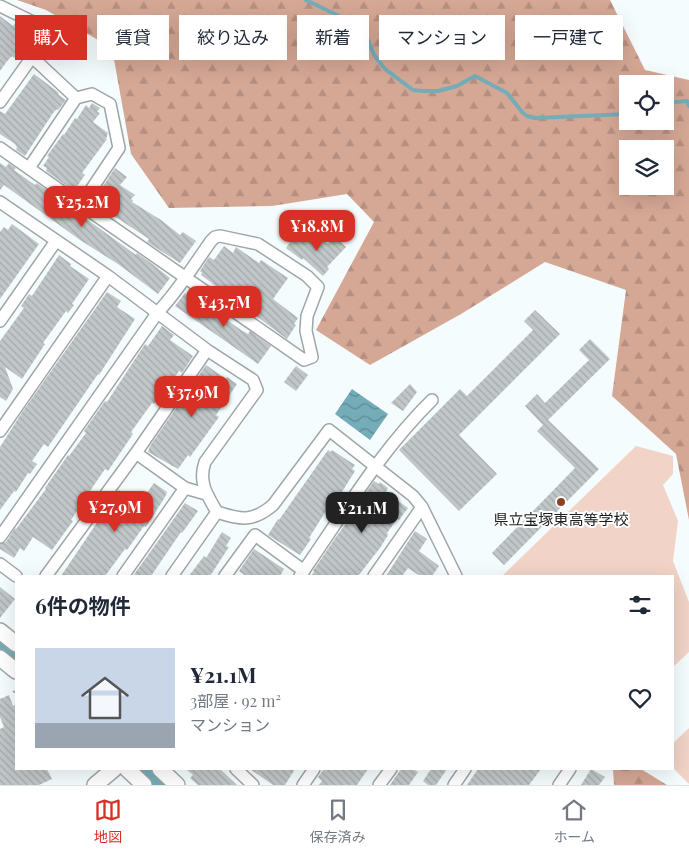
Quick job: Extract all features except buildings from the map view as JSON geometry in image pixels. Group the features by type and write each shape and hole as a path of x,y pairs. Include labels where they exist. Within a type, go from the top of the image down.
{"street":[{"path":"0,6 18,15"},
{"path":"0,102 31,60"},
{"path":"34,60 76,98"},
{"path":"29,168 76,98 92,94 110,104 119,148 80,205"},
{"path":"0,148 80,205 185,277 304,360 312,357 306,331 307,316 318,286 307,276 258,244 231,238 215,237 185,277 167,302 158,312 0,537"},
{"path":"2,207 108,276 207,350 253,380 257,390 205,462 202,481 206,494 217,512 230,517 244,518 261,515 273,505 329,430 413,496 422,507 454,575"},
{"path":"0,321 56,241"},
{"path":"0,431 108,276"},
{"path":"47,575 136,453 207,350"},
{"path":"226,575 255,535 302,574 412,419 432,400"},
{"path":"136,453 185,488 206,494"},
{"path":"125,575 185,488"},
{"path":"375,575 422,507"},
{"path":"173,575 217,512"},
{"path":"0,564 15,575"},
{"path":"0,631 15,643"},
{"path":"0,658 15,670"},
{"path":"95,785 113,770"},
{"path":"128,770 144,785"},
{"path":"161,770 177,785"},
{"path":"238,770 253,785"},
{"path":"303,785 313,770"},
{"path":"380,785 390,770"},
{"path":"454,785 464,770"},
{"path":"558,785 569,770"}],"green space":[{"path":"17,0 610,0 618,15 515,15 515,60 623,60 623,26 645,70 667,75 619,75 619,130 674,130 674,77 689,80 689,520 676,454 612,396 626,290 545,262 461,314 370,365 316,330 374,222 347,194 272,206 169,208 131,154 114,60 169,60 169,15 97,15 97,39 87,34 87,15 55,15"},
{"path":"613,770 643,770 667,785 614,785"}],"shaded area":[{"path":"636,446 673,456 673,474 663,485 678,521 673,561 689,602 689,652 674,666 674,575 503,575"},
{"path":"689,728 689,784 674,769 674,742"}],"water":[{"path":"352,389 388,414 370,440 335,414"}],"waterway":[{"path":"306,0 345,19 365,33 374,55 385,69 413,90 438,91 457,86 475,76 507,93 527,116 535,118 619,114"},
{"path":"674,102 687,101 689,106"},
{"path":"0,643 15,655"},
{"path":"145,770 161,785"}],"place":[{"name":"県立宝塚東高等学校","path":"561,502"}]}
